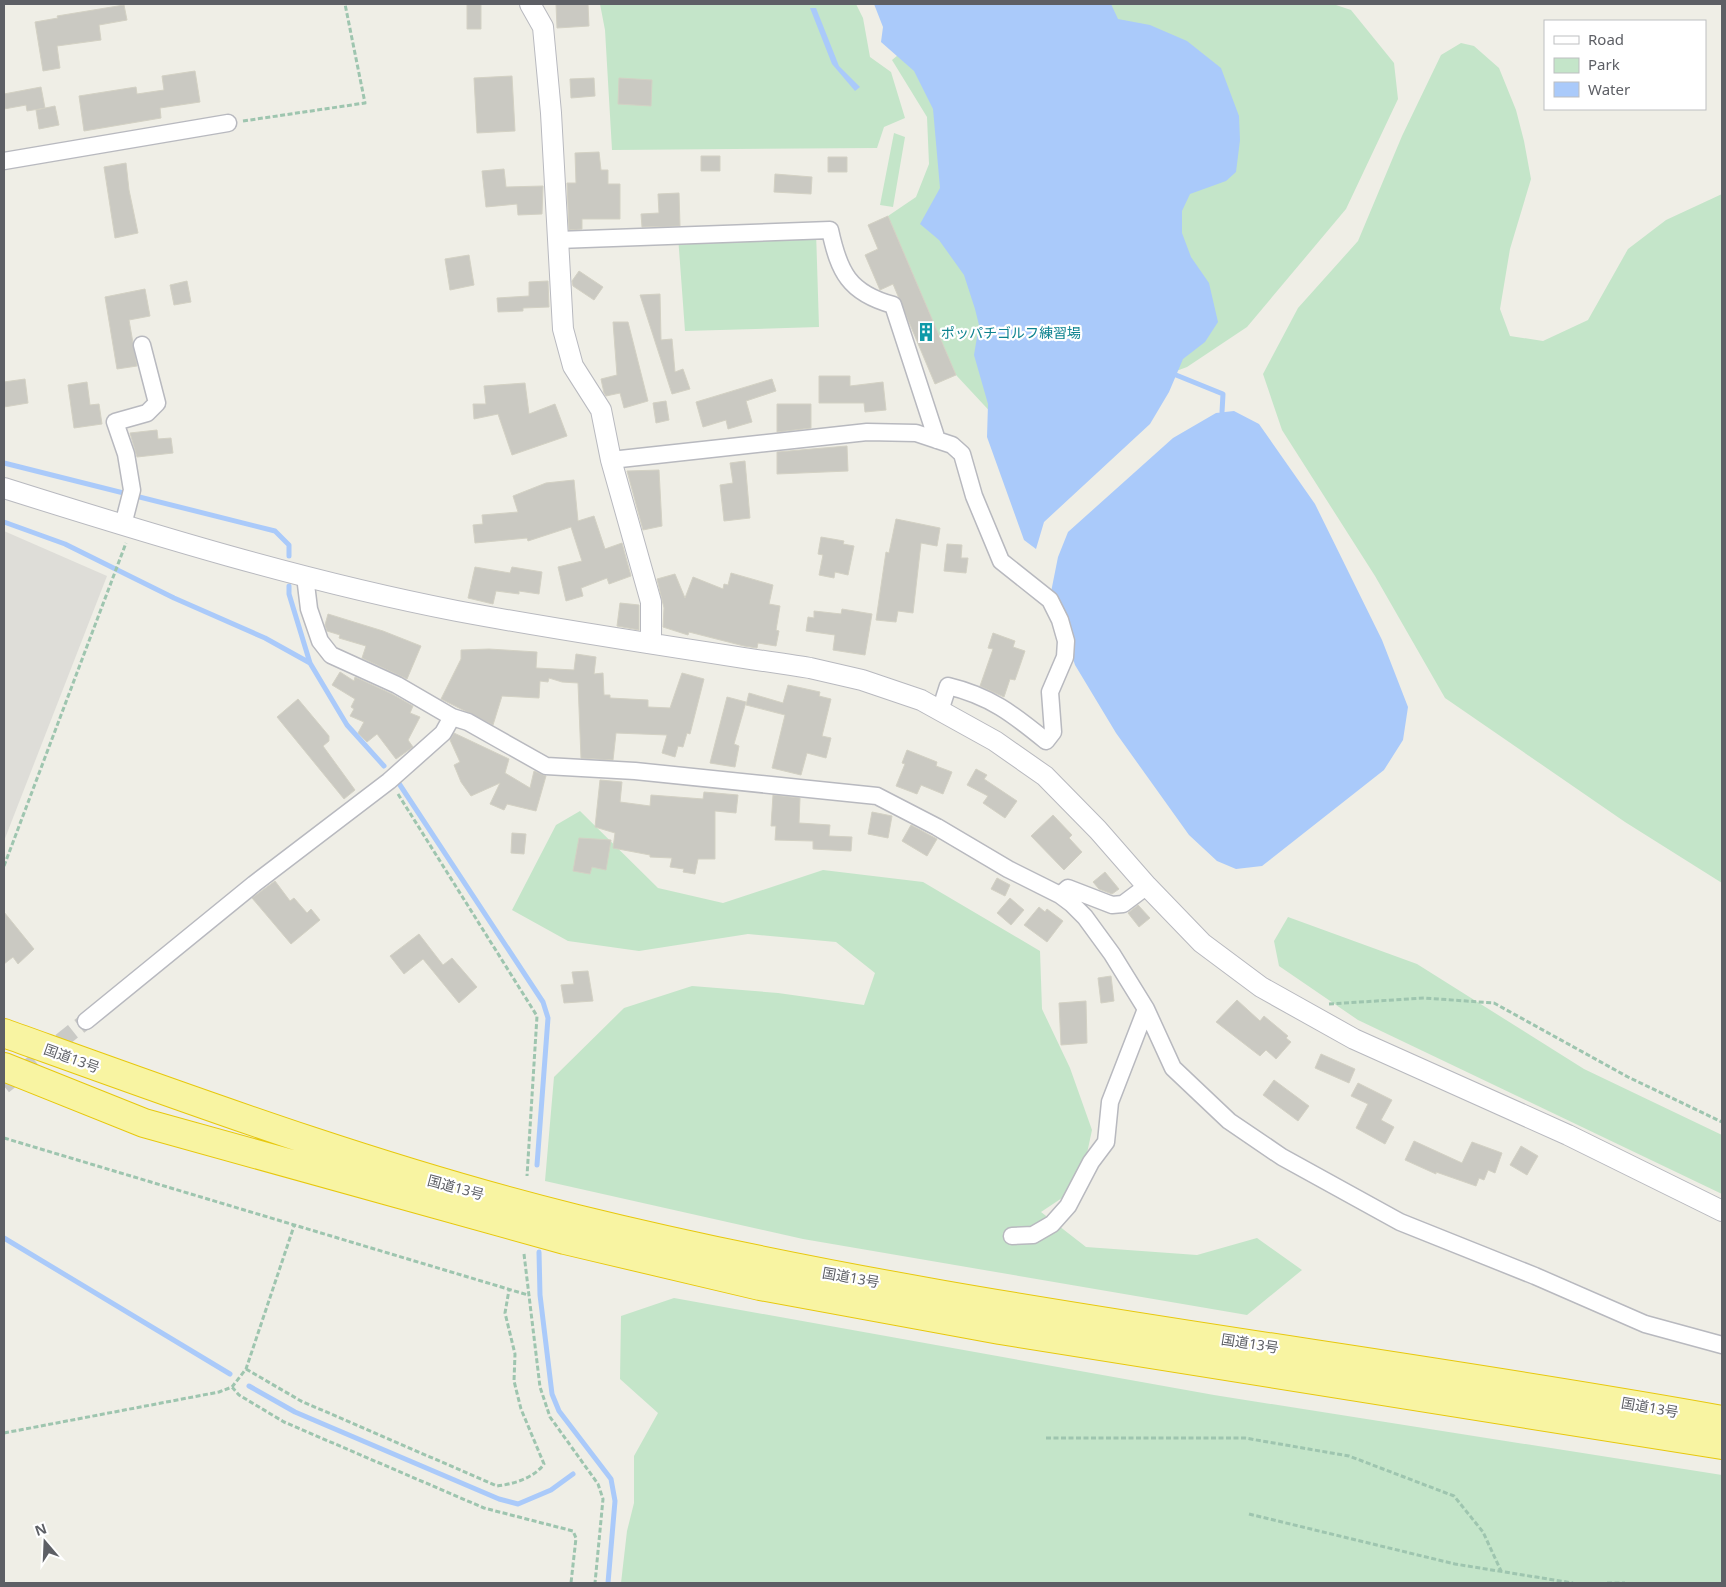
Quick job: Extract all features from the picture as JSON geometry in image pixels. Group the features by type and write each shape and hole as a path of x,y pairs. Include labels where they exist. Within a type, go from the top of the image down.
{"highway":[{"path":"4,1015 74,1047 146,1075 193,1102"},
{"name":"国道13号","path":"4,1033 193,1102 408,1174 576,1219 774,1264 1017,1306 1722,1420"},
{"name":"国道13号","path":"4,1067 144,1122 565,1240 760,1286 1000,1330 1722,1445"},
{"path":"4,1080 144,1122"}],"street":[{"path":"530,4 543,27 551,113 563,329 573,366 601,410 612,460 651,602 651,643"},
{"path":"4,161 228,123"},
{"path":"558,240 830,230 843,274 857,288 880,302 893,305 937,440"},
{"path":"125,516 132,490 126,454 115,422 147,413 157,403 142,346"},
{"path":"612,460 867,432 916,433 952,445 962,454 974,496 1001,561 1050,600 1060,620 1066,641 1065,656 1050,692 1053,732 1046,741 992,700 966,690 948,686 940,711"},
{"path":"4,488 125,516 305,576 456,610 810,668 862,680 921,700 995,741 1045,776 1098,830 1147,886 1202,944 1262,988 1354,1039 1568,1135 1722,1211"},
{"path":"305,576 309,610 320,640 331,655 397,685 452,717 474,725 546,766 665,774 877,796 937,827 1008,870 1060,895 1085,917 1146,1009 1173,1068 1229,1121 1282,1157 1400,1222 1535,1276 1645,1324 1722,1345"},
{"path":"86,1021 254,884 389,781 443,732 452,717"},
{"path":"1060,895 1068,888 1112,905 1123,904 1147,886"},
{"path":"1012,1236 1034,1235 1052,1224 1068,1206 1091,1162 1106,1142 1110,1102 1146,1009"}],"path":[{"path":"228,123 365,103 345,4"},
{"path":"4,866 119,563"},
{"path":"389,781 537,1016 527,1176"},
{"path":"1298,1008 1336,1003 1424,998 1494,1002 1628,1077 1722,1122"},
{"path":"4,1138 528,1295"},
{"path":"4,1433 210,1394 232,1387 246,1369 294,1226"},
{"path":"524,1254 540,1387 550,1417 598,1484 603,1499 595,1583"},
{"path":"246,1369 301,1401 497,1486 509,1485 538,1473 544,1464 521,1409 514,1381 516,1354 505,1313 509,1290"},
{"path":"232,1387 239,1395 284,1422 484,1508 573,1531 576,1538 571,1583"},
{"path":"1046,1438 1245,1438 1349,1456 1454,1496 1484,1532 1501,1572"},
{"path":"1249,1514 1455,1564 1574,1583"},
{"path":"1607,1583 1625,1583"}],"shaded area":[{"path":"4,531 107,576 4,841"}],"green space":[{"path":"600,4 856,4 863,18 870,57 891,72 905,118 884,127 877,148 612,150 605,30"},
{"path":"1026,4 1333,4 1351,10 1394,63 1398,99 1346,209 1247,327 1187,367 1010,433 956,375 888,216 916,197 929,164 927,117 892,60 920,37"},
{"path":"1461,43 1474,46 1499,68 1516,110 1531,179 1510,249 1500,309 1510,336 1543,341 1588,320 1628,249 1666,220 1722,194 1722,883 1625,822 1445,698 1375,576 1282,430 1263,374 1298,308 1358,241 1402,136 1441,55"},
{"path":"894,133 905,137 893,207 880,205"},
{"path":"816,231 819,327 685,331 678,236"},
{"path":"580,811 658,888 723,903 823,870 923,882 1040,951 1042,1009 1070,1068 1092,1130 1080,1186 1041,1212 1086,1247 1197,1255 1257,1238 1302,1270 1247,1315 803,1239 545,1181 554,1077 624,1008 692,986 778,993 864,1005 875,973 836,942 748,934 639,951 568,941 512,910 556,825"},
{"path":"1288,917 1417,964 1584,1069 1722,1135 1722,1194 1358,1020 1279,966 1274,941"},
{"path":"674,1298 1214,1395 1722,1475 1722,1583 621,1583 627,1531 634,1503 634,1456 658,1413 620,1379 621,1316"}],"water":[{"path":"874,4 1111,4 1118,19 1150,25 1187,41 1221,68 1239,116 1240,140 1236,172 1226,181 1190,194 1182,211 1182,233 1191,257 1209,283 1218,322 1205,342 1183,359 1169,392 1150,424 1044,522 1036,549 1024,540 987,437 988,404 974,355 979,325 964,275 939,240 920,224 940,188 933,109 914,71 881,42 883,27"},
{"path":"810,8 816,8 839,66 860,87 855,91 832,64"},
{"path":"1234,411 1259,424 1315,504 1382,640 1408,707 1403,740 1384,770 1262,866 1236,869 1217,861 1189,835 1116,733 1075,665 1051,592 1058,557 1068,532 1173,438 1216,413"}],"building":[{"path":"467,4 481,4 481,29 467,29"},
{"path":"556,4 588,4 589,26 557,28"},
{"path":"124,5 127,20 99,25 101,40 57,46 60,68 43,71 35,22 58,18 57,16"},
{"path":"195,71 200,102 160,108 161,118 84,131 79,96 136,87 137,94 164,90 162,76"},
{"path":"512,76 515,131 477,133 474,78"},
{"path":"594,78 595,96 571,98 570,79"},
{"path":"619,78 652,80 651,106 618,104"},
{"path":"41,87 45,108 27,111 26,105 4,109 4,94"},
{"path":"55,106 59,125 39,129 36,110"},
{"path":"599,152 601,170 608,170 608,184 620,184 620,219 582,219 582,229 569,230 567,183 576,183 575,153"},
{"path":"701,156 720,156 720,171 701,171"},
{"path":"828,157 847,157 847,172 828,172"},
{"path":"126,163 129,190 138,233 115,238 104,167"},
{"path":"504,169 506,187 543,186 542,214 518,215 517,204 486,207 482,171"},
{"path":"775,174 812,177 811,194 774,192"},
{"path":"679,193 680,226 642,227 641,214 659,213 658,194"},
{"name":"ポッパチゴルフ練習場","path":"888,216 956,375 935,384 893,284 880,290 865,255 878,249 868,225"},
{"path":"469,255 474,285 450,290 445,259"},
{"path":"579,271 603,287 594,300 573,286 572,281"},
{"path":"187,281 191,302 174,305 170,285"},
{"path":"548,281 549,307 523,308 523,311 498,312 497,298 529,296 529,282"},
{"path":"145,289 150,316 129,320 137,366 117,369 105,297"},
{"path":"660,294 661,340 672,339 675,372 683,369 690,389 672,394 640,295"},
{"path":"613,322 628,322 648,401 624,408 620,393 606,396 601,379 617,375"},
{"path":"819,376 850,376 850,386 883,382 886,410 865,412 864,403 819,403"},
{"path":"25,379 28,403 4,407 4,382"},
{"path":"772,379 776,391 746,401 752,422 728,429 726,420 703,427 696,402"},
{"path":"87,382 90,405 99,404 102,424 74,428 68,385"},
{"path":"525,383 529,414 555,404 567,436 512,455 498,414 474,419 473,404 486,404 484,386"},
{"path":"666,401 669,420 656,423 653,403"},
{"path":"777,404 811,404 811,428 777,432"},
{"path":"157,430 158,439 171,438 173,453 137,457 130,433"},
{"path":"847,446 848,471 777,474 777,452"},
{"path":"745,461 750,518 724,521 720,485 733,483 730,463"},
{"path":"659,470 662,526 643,530 627,471"},
{"path":"574,480 578,521 594,516 605,549 622,543 631,576 609,584 607,578 581,588 583,596 566,601 558,567 582,561 571,527 528,541 527,538 475,543 473,525 483,524 482,515 518,512 513,496 546,483"},
{"path":"896,519 940,528 937,546 921,543 913,613 898,611 896,622 876,620 886,552 889,553"},
{"path":"821,537 844,541 843,544 854,546 848,575 835,572 834,578 819,575 823,555 818,554"},
{"path":"947,544 962,545 961,558 968,558 966,573 944,571"},
{"path":"475,567 510,573 512,567 542,572 539,594 519,591 519,594 496,591 493,604 468,598"},
{"path":"731,573 773,585 769,604 780,606 776,630 779,631 776,646 758,643 757,648 744,646 689,632 688,635 663,627 664,608 657,579 675,574 685,598 693,577 723,589 724,584 728,585"},
{"path":"620,603 639,605 639,630 617,626"},
{"path":"842,609 872,614 865,655 833,650 835,635 806,631 808,617 814,618 814,611 841,614"},
{"path":"328,614 383,631 421,646 407,679 362,658 366,646 339,638 340,635 327,631 325,625"},
{"path":"993,633 1015,641 1013,647 1025,651 1015,680 1010,679 1004,697 980,686 993,649 988,648"},
{"path":"489,649 537,652 536,668 574,670 576,654 596,657 594,674 603,673 604,695 610,695 610,698 648,700 648,707 670,708 682,673 704,679 690,734 687,733 683,747 678,746 675,757 662,753 667,735 616,733 613,760 581,758 578,683 562,682 549,678 548,682 540,681 539,698 502,696 493,725 441,699 461,659 461,650"},
{"path":"340,672 354,681 355,677 413,706 410,713 420,717 408,740 413,747 396,759 377,734 367,742 358,733 364,722 350,716 354,709 351,707 355,699 332,685"},
{"path":"788,685 820,692 819,696 831,699 822,736 831,738 826,758 807,753 801,775 772,768 785,715 746,705 749,693 783,703"},
{"path":"727,697 746,702 734,744 739,746 735,767 710,763"},
{"path":"298,699 329,736 329,741 323,746 355,790 344,799 277,717"},
{"path":"454,733 509,759 505,773 530,788 534,771 546,776 536,811 507,804 504,810 490,804 500,783 471,796 461,782 454,765 460,762 450,740"},
{"path":"907,750 937,762 936,766 952,772 943,794 921,785 917,794 896,786 905,764 902,763"},
{"path":"976,769 987,775 984,779 1017,801 1005,818 983,803 988,796 967,785"},
{"path":"600,780 622,782 620,802 650,806 651,795 703,799 704,792 738,795 736,813 715,811 715,859 698,859 695,874 683,872 684,869 670,867 672,858 650,857 650,855 613,848 615,833 595,827"},
{"path":"773,795 800,798 799,823 830,825 829,836 852,837 851,851 813,849 813,841 775,840 776,826 771,826"},
{"path":"872,812 892,816 888,838 868,834"},
{"path":"1053,815 1072,835 1069,838 1082,852 1064,870 1031,836"},
{"path":"911,825 937,839 927,856 902,841"},
{"path":"512,833 526,834 524,854 511,853"},
{"path":"579,838 611,840 606,870 592,867 590,874 573,871"},
{"path":"1105,872 1119,889 1112,894 1099,889 1093,882"},
{"path":"997,878 1010,885 1005,896 991,889"},
{"path":"275,881 290,901 294,898 307,913 311,909 320,920 291,944 252,898"},
{"path":"1010,898 1024,910 1011,925 997,913"},
{"path":"1138,905 1150,918 1139,927 1128,913"},
{"path":"1039,907 1045,912 1047,909 1063,921 1047,942 1024,925"},
{"path":"4,912 34,949 18,964 13,957 4,964"},
{"path":"419,934 443,965 452,958 477,987 459,1003 423,959 404,974 390,956"},
{"path":"588,971 593,1001 564,1003 561,985 574,984 572,972"},
{"path":"1111,976 1114,1001 1101,1003 1098,978"},
{"path":"1237,1000 1260,1021 1264,1016 1288,1036 1286,1038 1291,1042 1276,1059 1266,1050 1260,1056 1216,1022"},
{"path":"1086,1001 1087,1043 1061,1045 1059,1003"},
{"path":"1321,1054 1355,1069 1349,1083 1315,1068"},
{"path":"1274,1080 1309,1106 1298,1121 1263,1095"},
{"path":"1358,1083 1392,1100 1381,1120 1394,1127 1385,1144 1356,1128 1368,1104 1351,1096"},
{"path":"1414,1141 1462,1163 1472,1142 1502,1153 1495,1173 1488,1170 1484,1180 1479,1178 1476,1186 1436,1172 1436,1174 1405,1160"},
{"path":"1521,1146 1538,1156 1527,1175 1510,1165"}],"waterway":[{"path":"1176,375 1223,394 1222,412"},
{"path":"4,463 275,531 289,545 289,556"},
{"path":"4,522 65,544 174,598 265,638 310,663"},
{"path":"289,586 289,594 310,663 347,725 384,766"},
{"path":"398,782 543,1002 548,1018 537,1165"},
{"path":"4,1238 230,1374"},
{"path":"539,1252 540,1295 552,1394 559,1411 611,1479 615,1501 608,1583"},
{"path":"249,1386 295,1412 499,1499 518,1504 551,1490 573,1474"}],"tunnel":[{"path":"4,1086 86,1021"}],"place":[{"name":"ポッパチゴルフ練習場","path":"926,332"}]}
